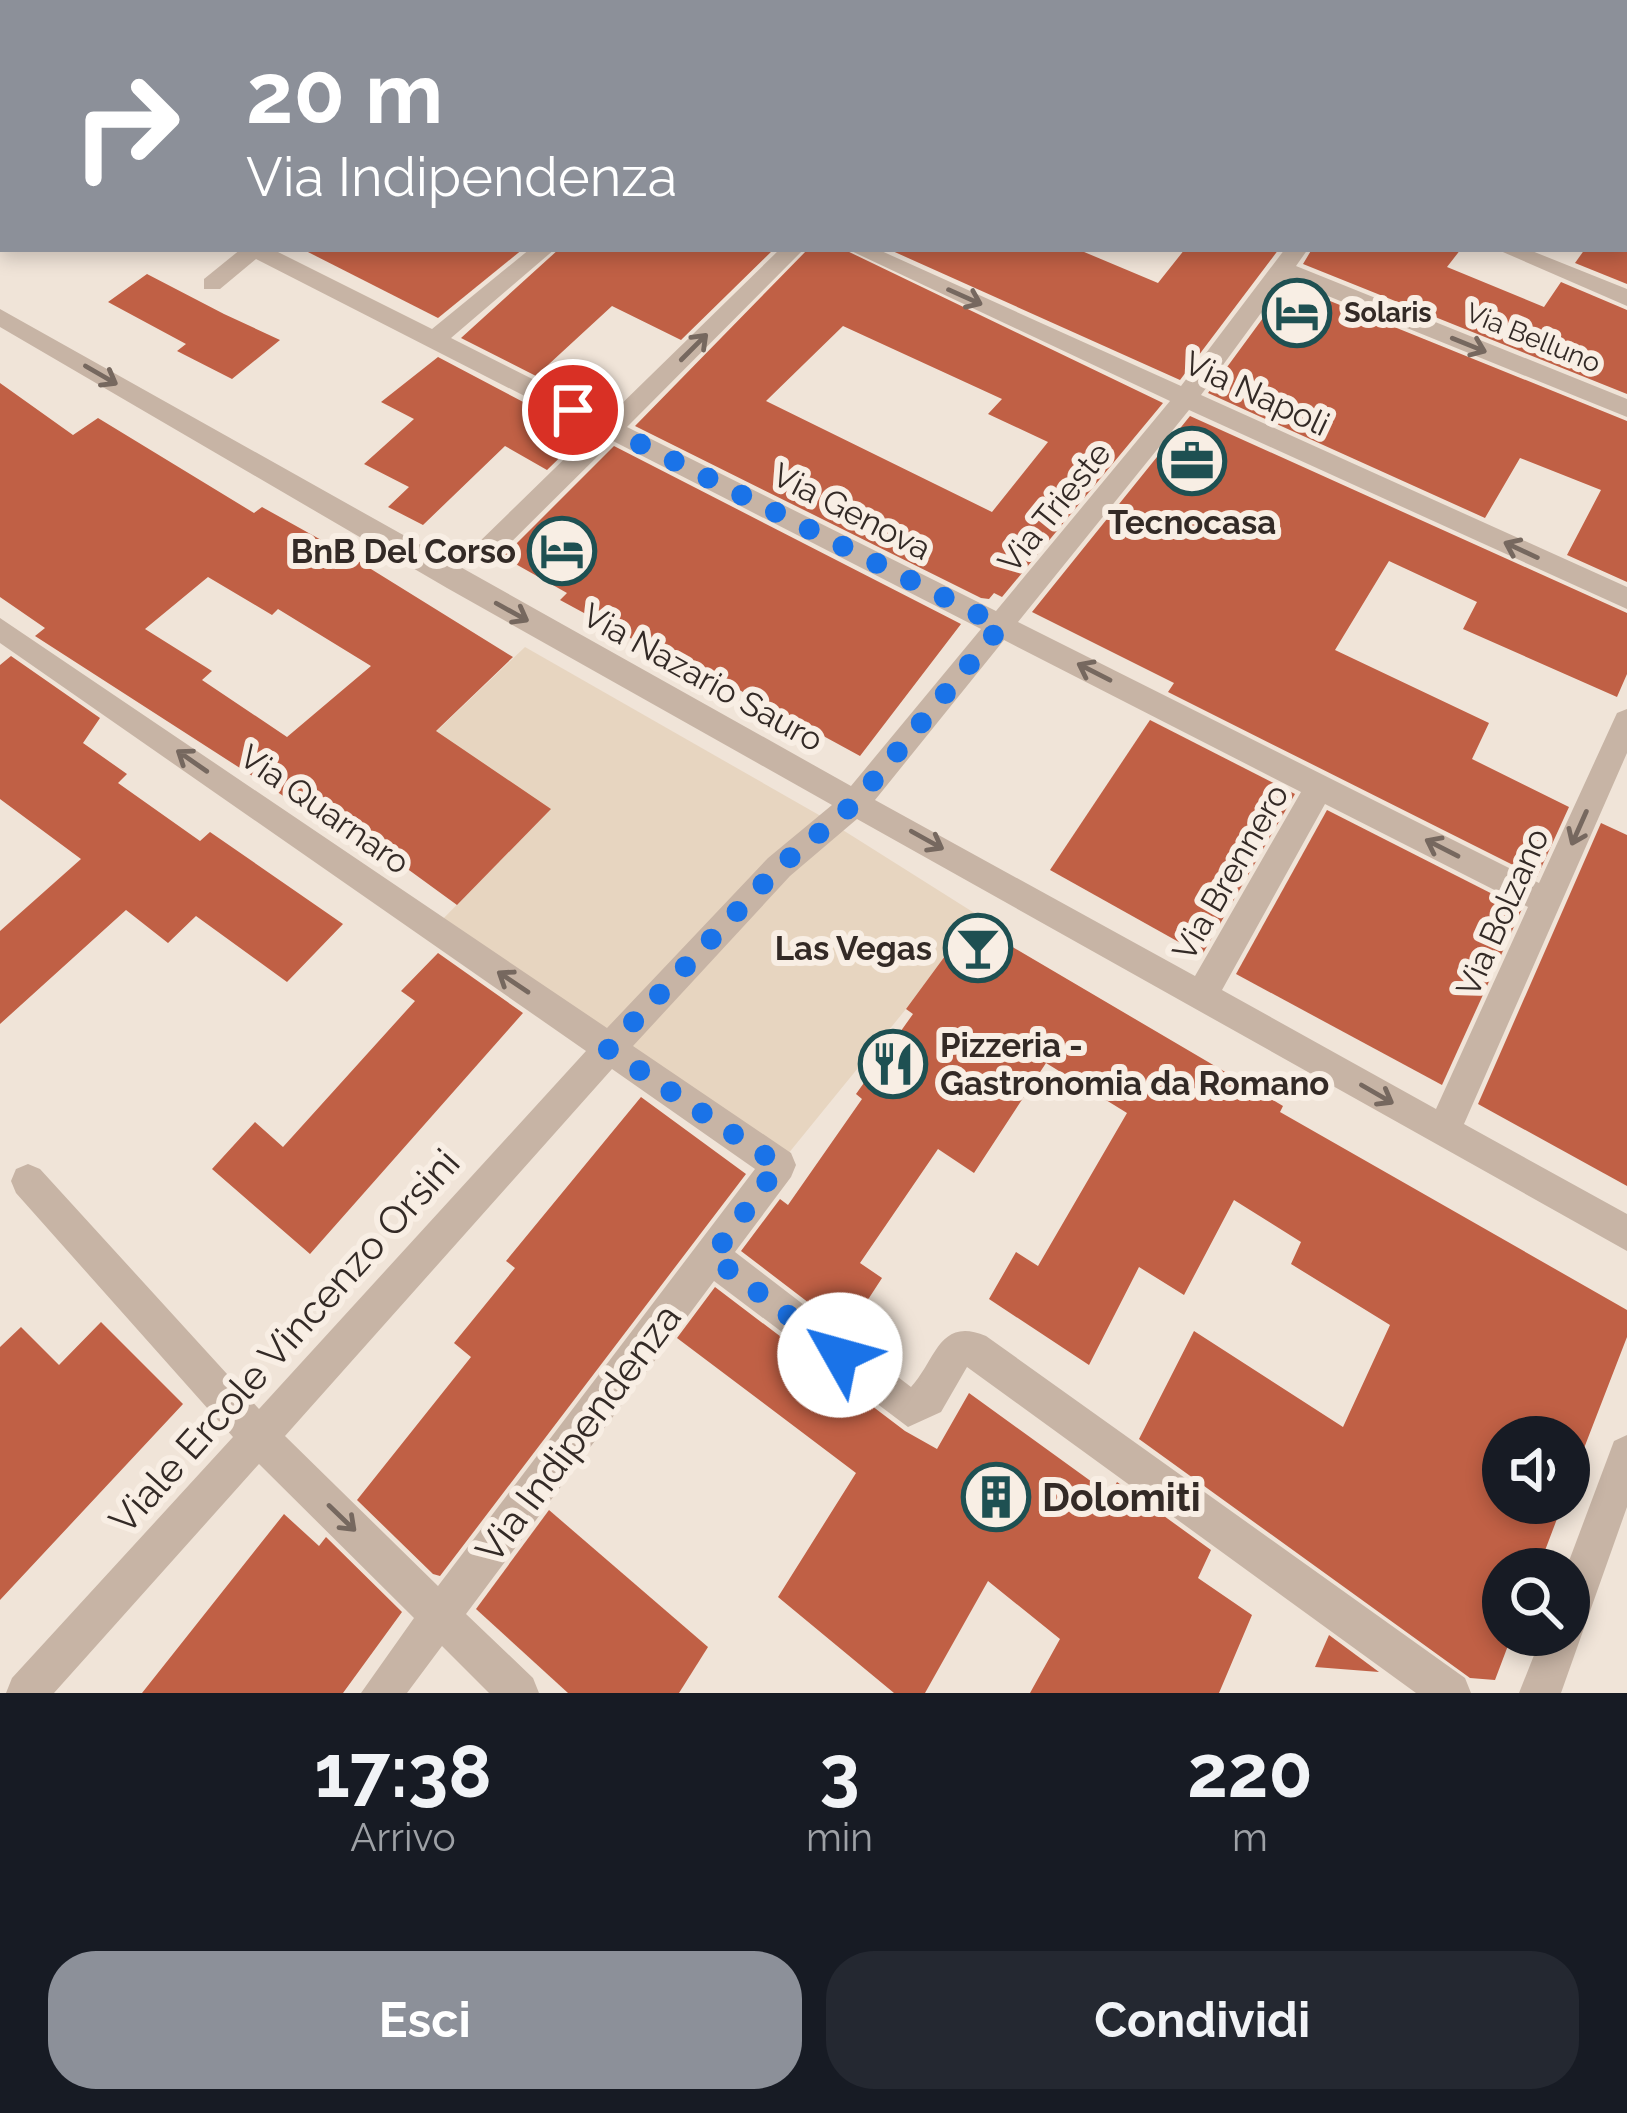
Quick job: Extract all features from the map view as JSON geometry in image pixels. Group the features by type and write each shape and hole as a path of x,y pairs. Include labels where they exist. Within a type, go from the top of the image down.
{"street":[{"path":"212,284 250,252"},
{"name":"Via Genova","path":"260,252 1546,901"},
{"path":"434,340 540,252"},
{"path":"484,553 790,252"},
{"name":"Via Napoli","path":"865,252 1627,599"},
{"name":"Via Trieste","path":"824,827 856,802 1001,626 1186,396 1292,254"},
{"name":"Via Belluno","path":"1292,254 1627,408"},
{"path":"1554,257 1627,298"},
{"name":"Via Nazario Sauro","path":"0,317 456,581 1627,1233"},
{"name":"Via Quarnaro","path":"0,629 608,1049"},
{"name":"Via Bolzano","path":"1443,1132 1627,721"},
{"name":"Via Brennero","path":"1203,993 1320,786"},
{"name":"Viale Ercole Vincenzo Orsini","path":"27,1693 608,1049 779,867 824,827"},
{"name":"Via Indipendenza","path":"382,1693 779,1165 608,1049"},
{"path":"28,1181 258,1436 518,1693"},
{"path":"712,1257 908,1408 928,1399 955,1349 973,1349 1450,1693"},
{"path":"1590,1556 1627,1454"},
{"path":"1540,1693 1554,1656"}],"shaded area":[{"path":"525,647 819,815 976,914 779,1165 434,928 550,810 424,743"}],"building":[{"path":"308,252 519,252 438,318"},
{"path":"556,252 771,252 681,340 612,306 536,376 461,338"},
{"path":"805,252 849,252 1163,403 1002,597 994,593 989,599 635,426","holes":["843,326 1002,399 988,414 1048,442 992,512 766,401"]},
{"path":"895,252 1084,252 1158,283 1183,252 1277,252 1180,380"},
{"path":"1310,252 1459,252 1447,267 1544,307 1561,282 1627,310 1627,394 1303,264"},
{"path":"1583,252 1627,252 1627,284 1575,263"},
{"path":"147,274 280,340 232,379 177,351 186,344 108,302"},
{"path":"1288,284 1627,421 1627,582 1567,555 1601,490 1520,458 1485,518 1208,393"},
{"path":"438,357 584,434 547,470 505,446 423,525 388,507 409,487 364,464 414,419 381,402"},
{"path":"0,383 73,435 98,418 254,513 262,507 350,556 513,657 436,731 551,809 457,905 354,830 347,837 35,636 45,628 0,597","holes":["208,577 272,615 278,609 371,666 287,737 202,680 212,671 145,629"]},
{"path":"1190,416 1627,613 1627,674 1617,697 1463,629 1477,602 1389,561 1335,650 1489,723 1472,759 1569,807 1537,877 1168,692 1174,683 1032,612"},
{"path":"614,446 961,624 860,756 637,634 632,639 560,600 567,593 503,557"},
{"path":"11,656 100,718 83,743 127,774 118,783 200,841 210,832 343,924 287,982 196,916 168,943 126,910 0,1024 0,931 81,859 0,799 0,665"},
{"path":"1150,720 1295,794 1202,955 1050,870"},
{"path":"1327,810 1522,909 1442,1085 1236,974"},
{"path":"1601,823 1627,835 1627,1186 1478,1104"},
{"path":"970,922 1283,1106 1280,1112 1627,1310 1627,1337 1590,1433 1590,1416 1482,1416 1482,1524 1555,1524 1546,1548 1482,1548 1482,1656 1504,1656 1495,1680 1470,1678 1139,1439 1194,1331 1343,1427 1390,1325 1291,1264 1301,1242 1234,1200 1184,1295 1139,1267 1089,1365 989,1299 1016,1252 1038,1266 1127,1113 1046,1063 974,1173 938,1149 860,1263 882,1278 847,1332 741,1251 780,1199 788,1205 862,1099 856,1094 913,1014 906,1009"},
{"path":"438,953 523,1013 310,1254 212,1169 255,1122 283,1147 415,1001 401,991"},
{"path":"641,1097 746,1174 440,1576 433,1574 357,1500 471,1357 454,1343 515,1268 506,1261"},
{"path":"715,1287 905,1431 937,1449 969,1393 1110,1495 1117,1482 1211,1550 1198,1578 1252,1615 1219,1693 1030,1693 1060,1639 988,1581 925,1693 894,1693 778,1597 856,1473 677,1338"},
{"path":"101,1322 183,1404 0,1600 0,1347 21,1327 59,1365"},
{"path":"549,1510 708,1647 679,1693 568,1693 476,1609"},
{"path":"284,1514 319,1546 326,1537 402,1612 343,1693 142,1693"},
{"path":"1329,1635 1379,1672 1315,1667"}],"place":[{"name":"Solaris","path":"1297,313"},
{"name":"Tecnocasa","path":"1192,461"},
{"name":"BnB Del Corso","path":"562,551"},
{"name":"Las Vegas","path":"978,948"},
{"name":"Pizzeria - Gastronomia da Romano","path":"893,1064"},
{"name":"Dolomiti","path":"996,1497"}],"route":[{"path":"573,410 1001,626 856,802 779,867 608,1049 779,1165 712,1257 840,1355"}]}
